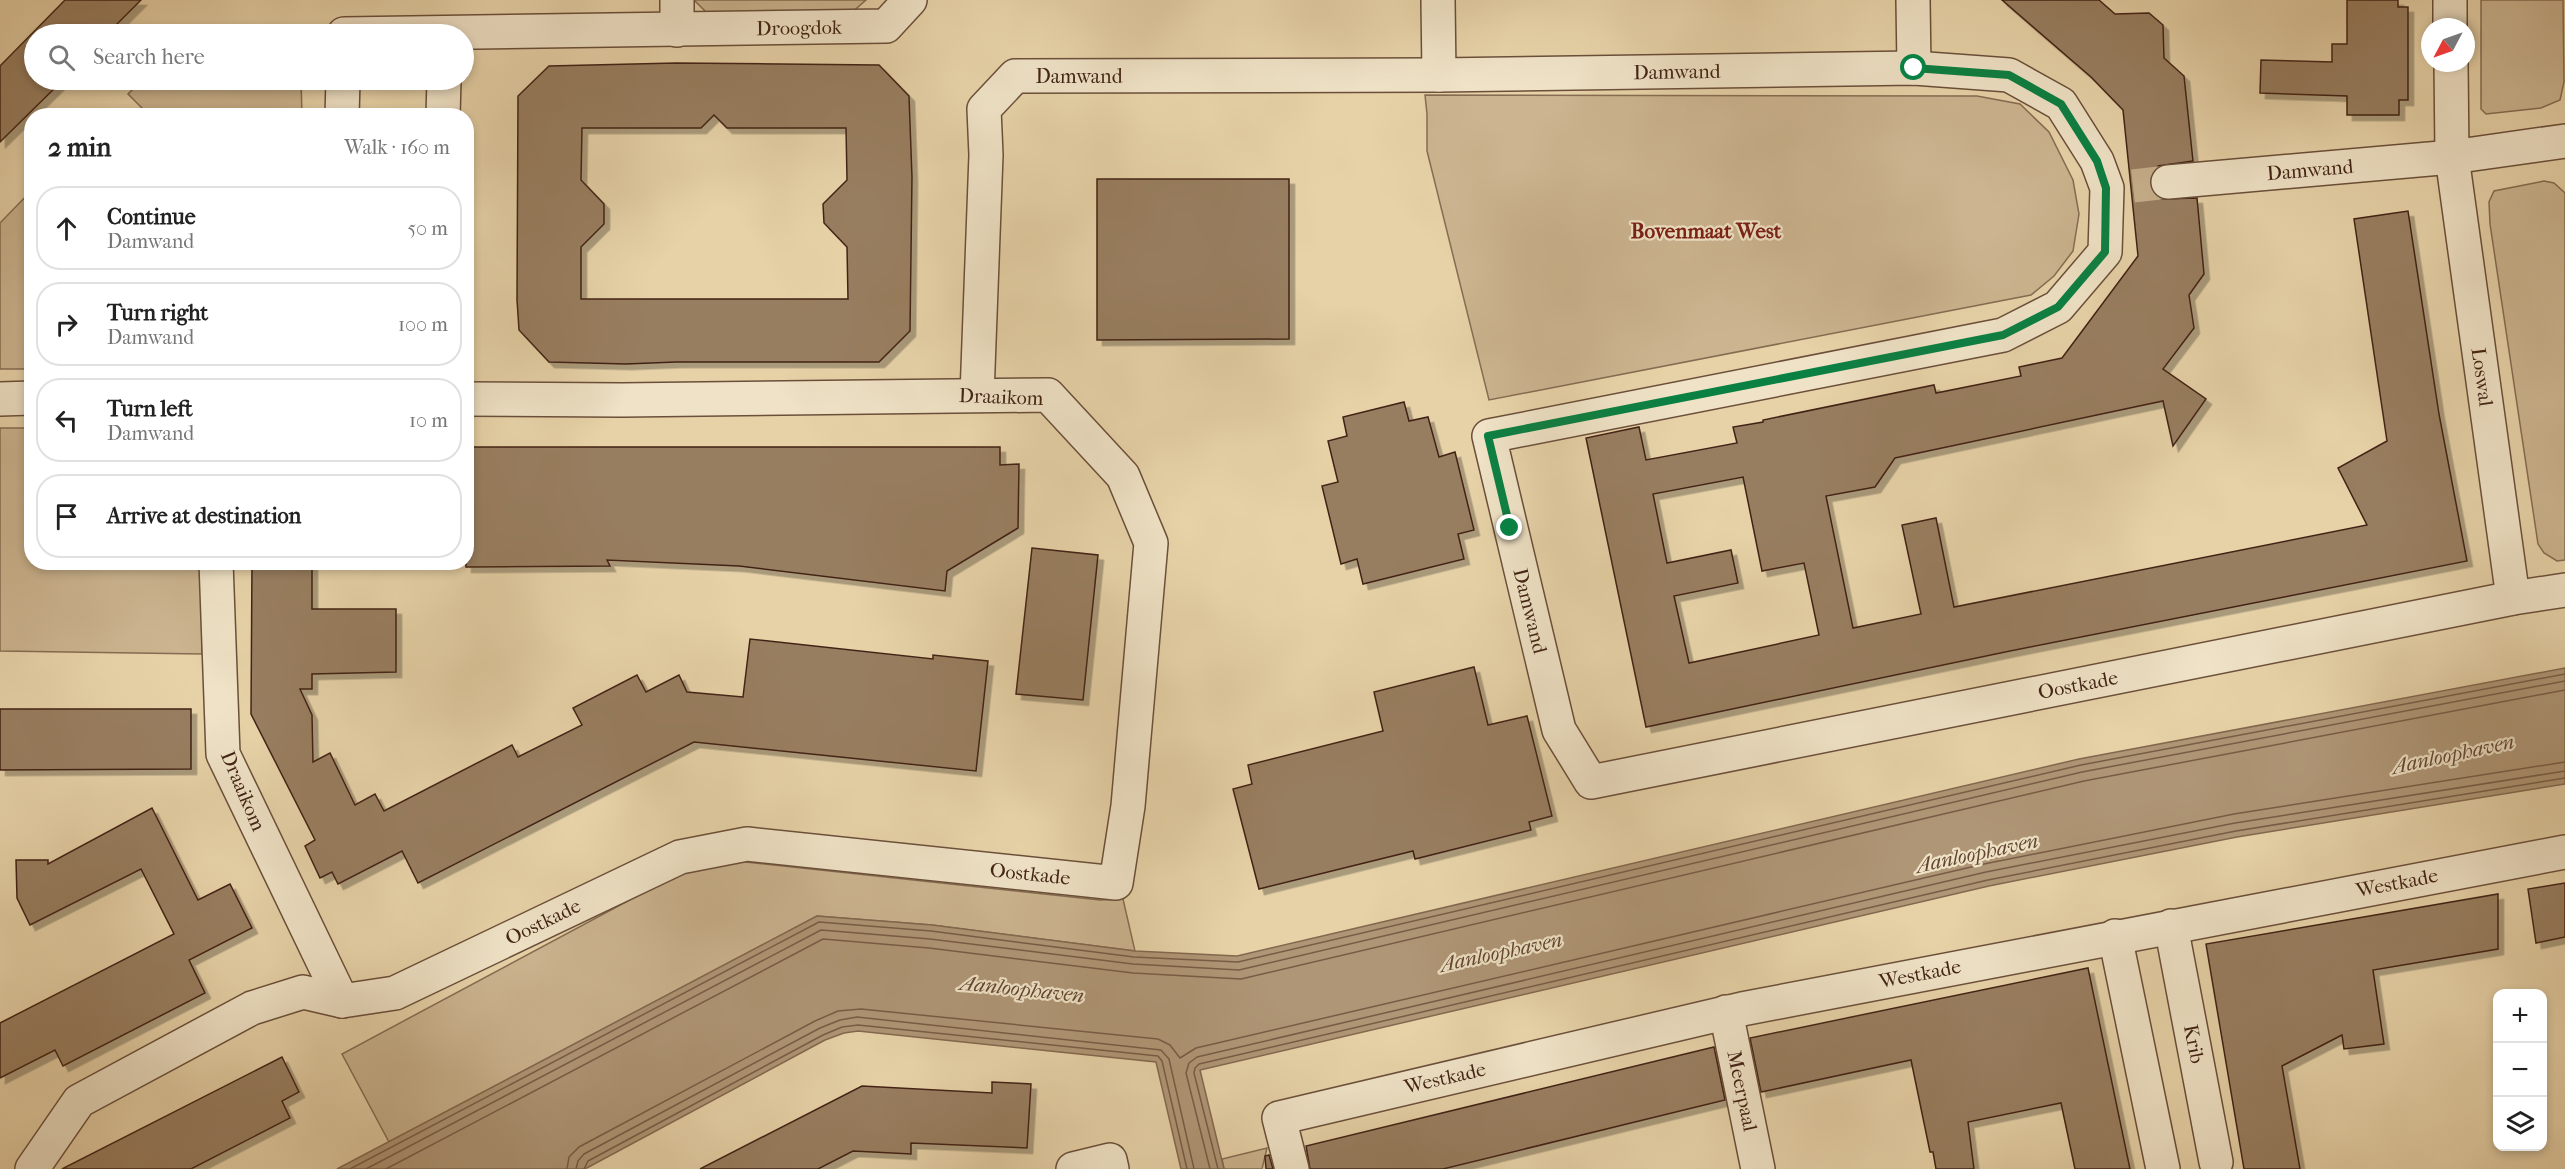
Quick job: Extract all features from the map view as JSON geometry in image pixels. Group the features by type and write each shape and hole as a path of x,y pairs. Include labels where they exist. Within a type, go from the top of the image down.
{"street":[{"name":"Droogdok","path":"474,32 677,15 886,26 910,0"},
{"path":"1438,0 1439,75"},
{"path":"1913,0 1914,68"},
{"path":"2450,0 2450,18"},
{"name":"Damwand","path":"977,394 986,154 984,109 1015,76 1439,75 1914,68 2009,75 2061,104 2097,161 2120,187 2105,252 2058,307 2003,335 1488,436 1559,730 1591,782"},
{"name":"Loswal","path":"2451,72 2452,157 2512,598"},
{"path":"342,108 343,90"},
{"path":"444,90 444,108"},
{"path":"2452,157 2565,141"},
{"name":"Damwand","path":"2168,182 2452,157"},
{"name":"Draaikom","path":"474,399 622,400 977,394 1048,395 1123,476 1151,543 1128,806 1116,883"},
{"path":"0,399 24,398"},
{"name":"Draaikom","path":"216,570 223,754 342,1001"},
{"name":"Oostkade","path":"1591,782 2512,598 2565,590"},
{"name":"Oostkade","path":"32,1169 79,1101 252,1008 303,992 342,1001 395,993 680,857 747,844 1116,883"},
{"name":"Westkade","path":"1292,1169 1279,1118 1726,1012 2565,852"},
{"name":"Krib","path":"2171,926 2216,1167"},
{"path":"2115,936 2163,1169"},
{"name":"Meerpaal","path":"1726,1012 1758,1169"},
{"path":"1073,1169 1111,1165"}],"shaded area":[{"path":"694,0 866,0 849,15 709,15"},
{"path":"2481,0 2563,0 2564,82 2560,100 2541,108 2486,114 2481,109"},
{"path":"132,90 301,90 302,108 142,108 128,94"},
{"path":"1425,95 1977,96 2020,104 2049,132 2073,180 2079,214 2073,251 2054,276 2031,295 1489,400 1427,151"},
{"path":"2544,181 2554,183 2565,193 2565,560 2557,561 2544,553 2538,544 2490,224 2489,202 2494,191"},
{"path":"24,198 24,369 0,369 0,223"},
{"path":"0,428 24,428 24,570 201,570 202,654 0,651"},
{"path":"708,858 1100,900 1123,899 1135,951 932,925 817,916 389,1142 342,1054"},
{"path":"1267,1148 1262,1169 1224,1169 1222,1159"}],"water":[{"name":"Aanloophaven","path":"2565,668 2565,784 2237,837 1989,886 1200,1070 1224,1169 1181,1169 1156,1062 858,1031 825,1040 585,1169 337,1169 817,916 932,925 1135,951 1237,956 2079,759"}],"building":[{"path":"65,0 141,0 117,24 41,24"},
{"path":"2002,0 2099,0 2115,14 2149,13 2163,25 2164,58 2184,76 2193,161 2158,166 2151,175 2149,184 2153,193 2161,199 2197,198 2204,274 2189,295 2194,328 2163,369 2206,399 2173,446 2163,401 1895,458 1875,487 1826,496 1853,628 1921,614 1902,525 1936,518 1954,607 2367,525 2338,468 2387,441 2354,219 2408,211 2439,414 2467,561 2010,651 1646,727 1586,438 1639,427 1646,460 1737,443 1733,427 1934,385 1936,393 2021,376 2019,367 2062,358 2138,256 2123,110 2091,77","holes":["1743,477 1762,571 1804,563 1819,635 1689,663 1674,596 1738,583 1731,550 1667,563 1653,494"]},
{"path":"2347,0 2398,0 2398,7 2408,7 2408,100 2399,100 2399,115 2347,115 2347,96 2260,93 2261,60 2332,62 2332,44 2347,44"},
{"path":"24,42 24,90 53,90 35,108 24,108 24,118 0,142 0,66"},
{"path":"676,63 879,65 909,96 912,177 910,331 879,362 626,364 549,362 519,330 517,300 518,96 549,66","holes":["714,115 727,128 846,128 847,180 823,204 824,223 847,247 848,299 581,299 581,247 604,224 604,204 581,180 582,128 701,128"]},
{"path":"1097,179 1289,179 1289,339 1097,340"},
{"path":"1404,402 1409,421 1428,417 1439,457 1455,452 1474,530 1458,534 1464,559 1363,584 1357,559 1341,564 1322,486 1338,482 1328,441 1347,436 1343,417"},
{"path":"474,447 1000,447 1000,465 1019,464 1018,528 947,571 945,591 739,566 607,560 610,566 474,567"},
{"path":"1032,548 1098,555 1083,700 1016,694"},
{"path":"252,570 312,570 312,609 396,609 396,672 312,674 312,689 300,689 312,715 313,762 330,753 355,805 375,794 384,811 512,745 518,757 582,725 573,708 637,675 646,692 679,675 687,692 743,697 750,639 933,659 933,655 988,661 976,771 694,742 418,883 402,851 338,884 332,872 320,878 305,846 315,840 251,714"},
{"path":"1474,667 1488,725 1527,716 1552,816 1529,822 1531,830 1415,859 1413,851 1259,889 1233,789 1252,784 1248,765 1383,731 1374,692"},
{"path":"0,709 191,709 191,769 0,770"},
{"path":"152,808 198,900 230,884 252,928 189,960 205,993 63,1066 55,1050 0,1078 0,1023 174,934 141,869 30,925 17,898 16,860 48,860 48,864"},
{"path":"2565,883 2565,937 2536,943 2528,889"},
{"path":"2498,894 2498,949 2373,970 2384,1044 2344,1049 2342,1035 2282,1066 2300,1169 2244,1169 2206,944"},
{"path":"2088,968 2130,1169 2075,1169 2061,1103 1968,1122 1974,1169 1936,1169 1933,1152 1930,1152 1911,1060 1761,1092 1750,1038"},
{"path":"1714,1047 1725,1100 1443,1169 1310,1169 1306,1146"},
{"path":"282,1057 299,1092 282,1101 290,1118 191,1169 62,1169"},
{"path":"992,1082 1031,1084 1027,1148 911,1143 911,1154 853,1151 818,1169 700,1169 862,1086 992,1093"},
{"path":"1269,1155 1273,1169 1266,1169 1265,1156"}],"tunnel":[{"path":"2133,186 2168,182"}],"district":[{"name":"Bovenmaat West","path":"1706,231"}],"route":[{"path":"1510,528 1488,436 2003,335 2058,307 2105,252 2106,188 2097,161 2061,104 2009,75 1914,68"}]}
